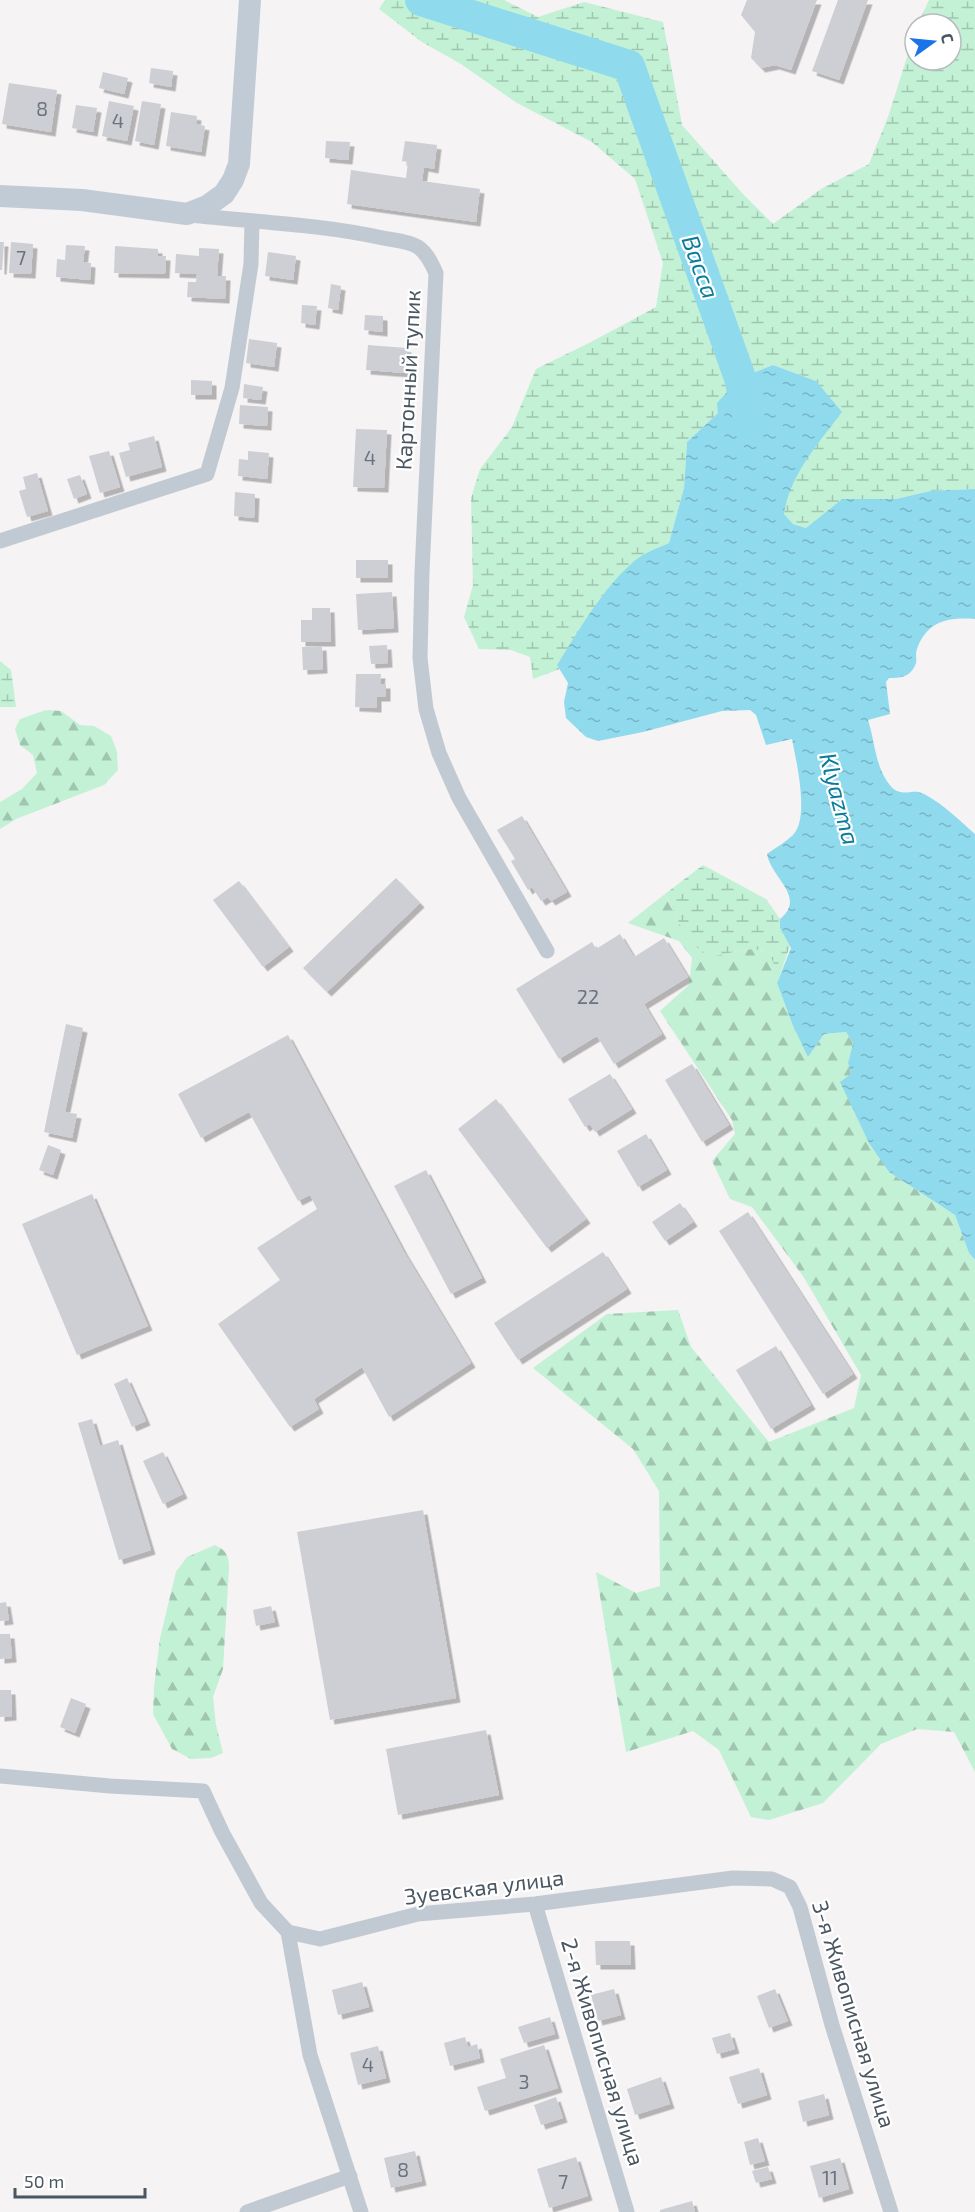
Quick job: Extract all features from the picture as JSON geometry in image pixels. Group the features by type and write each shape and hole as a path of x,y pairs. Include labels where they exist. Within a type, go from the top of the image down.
{"street":[{"path":"0,196 82,200 187,214 207,206 224,194 239,164 250,0"},
{"name":"Картонный тупик","path":"187,214 354,231 418,247 431,260 436,273 420,658 426,709 439,753 459,798 547,951"},
{"path":"0,541 207,474 232,388 251,264 252,221"},
{"path":"0,1776 110,1786 202,1791 261,1903 288,1932 310,2055 361,2212"},
{"name":"Зуевская улица","path":"288,1932 320,1939 418,1914 535,1904 733,1878"},
{"name":"3-я Живописная улица","path":"733,1878 772,1879 790,1887 800,1907 832,2025 891,2212"},
{"name":"2-я Живописная улица","path":"535,1904 627,2212"},
{"path":"247,2212 350,2176"}],"green space":[{"path":"385,0 504,0 538,17 584,2 663,22 682,125 773,224 821,189 869,164 888,117 903,70 903,72 963,72 963,12 924,12 929,0 975,0 975,489 930,491 896,499 842,499 806,528 793,524 784,514 786,497 796,475 816,381 773,365 740,378 718,413 687,442 684,488 669,543 632,563 599,600 557,665 560,669 533,679 530,657 511,650 479,649 464,617 473,585 471,498 480,469 512,427 536,369 656,307 663,263 635,179 592,142 517,103 461,64 422,42 379,9"},
{"path":"0,661 11,670 16,707 0,707"},
{"path":"46,710 61,711 80,725 94,726 111,736 117,752 118,770 104,785 16,819 0,829 0,802 22,789 37,773 33,755 20,745 15,729 20,719"},
{"path":"703,865 766,899 780,919 780,928 790,946 777,983 775,967 764,951 745,950 709,957 694,944 683,929 665,894"},
{"path":"665,894 688,937 709,956 755,948 771,955 777,967 777,983 793,1026 808,1056 824,1034 846,1032 853,1043 848,1063 851,1074 889,1172 955,1215 969,1253 975,1260 975,1772 954,1732 917,1729 881,1744 823,1803 769,1820 751,1817 719,1750 693,1731 626,1752 596,1572 636,1593 660,1586 659,1491 633,1449 533,1368 607,1314 678,1310 691,1347 769,1442 854,1408 861,1375 803,1276 752,1207 730,1199 712,1161 735,1134 732,1120 660,1011 689,985 692,958 679,941 628,923"},
{"path":"215,1545 224,1551 229,1564 223,1669 213,1697 216,1725 223,1753 211,1758 191,1759 172,1749 153,1714 154,1687 160,1638 176,1572 187,1557"}],"water":[{"name":"Klyazma","path":"773,365 816,381 842,412 815,447 792,486 784,514 793,524 806,528 842,499 896,499 930,491 975,489 975,619 947,620 926,632 917,649 914,668 908,674 889,678 886,682 890,714 868,720 879,764 890,786 900,792 924,794 944,807 975,834 975,1260 969,1253 955,1215 889,1172 869,1143 840,1082 851,1074 848,1063 853,1043 846,1032 824,1034 808,1057 793,1026 777,983 791,948 780,928 780,919 790,903 789,895 767,854 793,835 801,816 799,774 792,739 766,745 756,715 750,710 722,711 643,732 598,741 586,737 566,718 564,702 568,683 557,665 591,611 621,574 641,556 669,543 684,488 687,442 718,413 717,403 740,378"}],"building":[{"path":"747,0 817,0 791,70 775,65 761,68 751,58 755,32 741,15"},
{"path":"838,0 868,0 839,80 812,71"},
{"path":"151,68 173,71 171,87 149,83"},
{"path":"103,72 128,78 124,94 99,88"},
{"path":"9,83 57,90 51,132 2,124"},
{"path":"109,101 134,106 127,141 102,136"},
{"path":"142,101 161,104 154,145 135,141"},
{"path":"76,105 97,108 93,132 72,128"},
{"path":"171,112 197,116 196,124 205,126 201,152 166,146"},
{"path":"326,141 350,142 348,160 325,158"},
{"path":"405,141 437,145 434,169 424,167 422,181 480,189 476,222 347,204 351,170 406,178 408,162 402,161"},
{"path":"0,242 4,242 2,270 0,270"},
{"path":"11,242 33,244 31,274 9,273"},
{"path":"66,245 85,246 83,262 91,263 90,280 56,277 57,259 65,260"},
{"path":"115,246 158,249 158,256 166,256 165,274 114,273"},
{"path":"199,248 219,249 217,276 226,276 225,299 187,297 188,282 196,282 197,274 175,273 176,254 199,256"},
{"path":"268,252 296,256 293,280 265,276"},
{"path":"331,284 341,286 338,310 328,308"},
{"path":"302,305 317,306 315,325 301,323"},
{"path":"365,315 383,316 383,332 364,330"},
{"path":"249,339 277,343 274,367 246,363"},
{"path":"368,345 407,348 405,373 366,370"},
{"path":"191,380 212,381 212,395 191,395"},
{"path":"244,384 263,387 261,400 243,398"},
{"path":"240,405 268,407 267,426 239,424"},
{"path":"356,429 387,430 384,488 353,487"},
{"path":"154,436 162,467 126,477 119,453 130,450 128,443"},
{"path":"109,451 120,487 100,493 89,456"},
{"path":"248,451 269,453 267,479 238,476 239,459 248,460"},
{"path":"37,473 48,511 27,517 19,491 26,489 23,477"},
{"path":"80,475 87,494 74,499 67,479"},
{"path":"235,492 255,494 254,518 234,516"},
{"path":"356,560 388,560 388,578 356,578"},
{"path":"392,592 394,628 358,630 356,594"},
{"path":"312,608 330,608 331,642 301,642 301,620 312,620"},
{"path":"387,645 388,663 371,664 369,646"},
{"path":"322,646 323,669 303,670 302,647"},
{"path":"356,674 381,674 380,684 386,684 386,697 377,697 377,708 355,707"},
{"path":"522,816 567,892 551,901 548,897 541,901 532,887 528,890 511,861 515,859 497,830"},
{"path":"396,878 420,903 327,992 303,968"},
{"path":"239,881 289,947 263,967 213,900"},
{"path":"620,934 634,957 664,938 688,977 644,1004 662,1034 614,1064 597,1036 559,1059 516,989 592,942 596,949"},
{"path":"66,1024 83,1028 65,1112 77,1114 72,1138 44,1132"},
{"path":"288,1035 404,1252 471,1363 389,1417 362,1367 314,1399 319,1409 290,1427 218,1324 280,1280 257,1248 317,1209 310,1195 298,1201 249,1112 201,1138 178,1094"},
{"path":"692,1064 729,1125 702,1142 665,1080"},
{"path":"610,1074 632,1109 595,1132 590,1124 585,1127 568,1099"},
{"path":"496,1099 586,1219 547,1248 458,1129"},
{"path":"646,1134 667,1170 638,1187 617,1151"},
{"path":"48,1145 61,1150 53,1175 39,1170"},
{"path":"426,1170 482,1278 451,1294 394,1186"},
{"path":"92,1194 148,1326 77,1355 22,1224"},
{"path":"680,1203 693,1222 665,1241 652,1222"},
{"path":"748,1212 853,1374 823,1394 719,1231"},
{"path":"603,1252 627,1289 518,1360 494,1323"},
{"path":"776,1346 811,1405 771,1429 736,1370"},
{"path":"127,1378 146,1421 132,1427 114,1384"},
{"path":"92,1419 100,1446 118,1440 151,1550 119,1560 78,1423"},
{"path":"163,1452 183,1494 163,1504 143,1461"},
{"path":"423,1510 456,1698 330,1720 297,1532"},
{"path":"6,1602 9,1620 0,1621 0,1603"},
{"path":"271,1606 275,1622 256,1626 253,1610"},
{"path":"0,1634 10,1634 12,1658 0,1659"},
{"path":"0,1690 11,1690 12,1716 0,1717"},
{"path":"71,1698 86,1704 75,1733 60,1727"},
{"path":"486,1730 499,1795 398,1815 386,1749"},
{"path":"595,1941 630,1941 631,1965 596,1965"},
{"path":"362,1982 369,2007 338,2015 332,1990"},
{"path":"614,1989 621,2015 598,2021 591,1995"},
{"path":"775,1989 788,2021 769,2028 757,1996"},
{"path":"550,2017 555,2034 524,2043 518,2027"},
{"path":"730,2033 735,2049 717,2054 712,2038"},
{"path":"465,2037 468,2047 477,2044 480,2058 450,2066 444,2043"},
{"path":"544,2045 558,2088 485,2111 477,2087 506,2078 500,2059"},
{"path":"378,2046 386,2078 358,2085 350,2053"},
{"path":"759,2068 767,2095 738,2104 729,2077"},
{"path":"661,2077 670,2104 635,2115 627,2089"},
{"path":"824,2094 829,2115 803,2122 798,2101"},
{"path":"556,2097 563,2118 541,2125 534,2105"},
{"path":"758,2138 765,2161 750,2165 744,2142"},
{"path":"415,2151 422,2181 391,2188 384,2158"},
{"path":"576,2157 588,2196 549,2208 537,2169"},
{"path":"840,2158 849,2189 819,2198 810,2166"},
{"path":"768,2167 772,2179 756,2183 752,2171"},
{"path":"692,2201 695,2212 660,2212 660,2210"}],"waterway":[{"name":"Васса","path":"421,0 629,66 740,378 749,419"}]}
